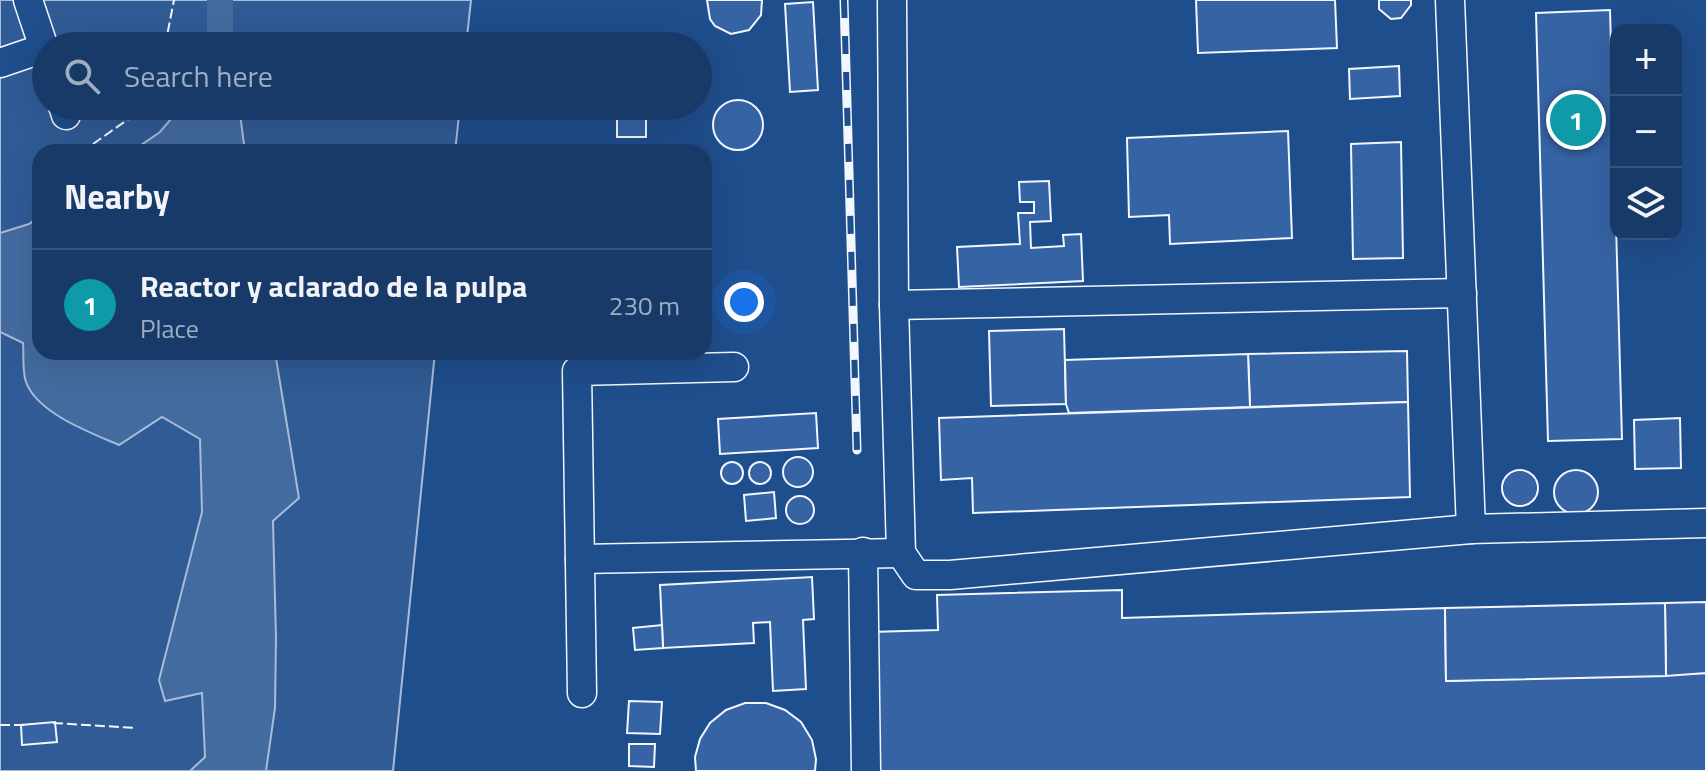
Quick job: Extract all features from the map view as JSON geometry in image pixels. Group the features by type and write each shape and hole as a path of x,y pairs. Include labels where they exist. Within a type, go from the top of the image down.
{"lane":[{"path":"28,0 39,32"},
{"path":"892,0 894,305 901,553 916,575 950,575 1471,529 1706,523"},
{"path":"1450,0 1471,529"},
{"path":"0,63 32,54"},
{"path":"894,305 1462,293"},
{"path":"582,693 577,371 734,367"},
{"path":"863,552 866,771"},
{"path":"580,559 901,553"}],"shaded area":[{"path":"0,0 471,0 468,32 32,32 32,120 458,120 456,144 32,144 32,360 434,360 393,771 0,771"},
{"path":"170,120 241,120 244,144 143,144"},
{"path":"32,222 32,360 276,360 299,498 273,521 275,708 266,771 190,771 205,757 202,693 165,701 159,680 202,512 200,439 162,417 119,445 66,421 32,393 25,378 23,343 0,332 0,233"}],"building":[{"path":"707,0 762,0 761,15 749,30 731,34 715,26 710,19"},
{"path":"1196,0 1335,0 1337,48 1198,53"},
{"path":"1379,0 1411,0 1411,5 1401,18 1391,19 1379,9"},
{"path":"813,2 818,90 790,92 785,4"},
{"path":"1610,10 1610,240 1616,240 1622,439 1548,441 1536,13"},
{"path":"1399,66 1400,96 1350,99 1349,69"},
{"path":"738,100 756,107 763,125 756,143 738,150 720,143 713,125 720,107"},
{"path":"617,120 646,120 646,137 617,137"},
{"path":"1288,131 1292,238 1170,244 1169,215 1129,217 1127,138"},
{"path":"1401,142 1403,258 1353,259 1351,144"},
{"path":"1049,181 1051,221 1030,222 1031,248 1064,246 1063,235 1081,234 1083,281 959,287 957,247 1020,244 1018,213 1034,213 1034,202 1020,202 1019,182"},
{"path":"1064,329 1066,404 991,406 989,331"},
{"path":"1407,351 1408,402 1250,407 1248,354"},
{"path":"1248,354 1250,407 1069,413 1066,404 1065,360"},
{"path":"1408,402 1410,497 973,513 972,478 941,480 939,418"},
{"path":"816,413 818,448 720,454 718,419"},
{"path":"1680,418 1681,468 1635,469 1634,420"},
{"path":"798,457 809,461 813,472 809,483 798,487 787,483 783,472 787,461"},
{"path":"732,462 740,465 743,473 740,481 732,484 724,481 721,473 724,465"},
{"path":"760,462 768,465 771,473 768,481 760,484 752,481 749,473 752,465"},
{"path":"1520,470 1533,475 1538,488 1533,501 1520,506 1507,501 1502,488 1507,475"},
{"path":"1576,470 1591,477 1598,492 1591,507 1576,514 1561,507 1554,492 1561,477"},
{"path":"774,492 776,518 746,521 744,495"},
{"path":"800,496 810,500 814,510 810,520 800,524 790,520 786,510 790,500"},
{"path":"812,577 814,619 803,620 806,689 773,691 770,622 753,623 754,643 663,648 660,585"},
{"path":"1122,590 1122,618 1445,608 1446,681 1706,673 1706,771 874,771 871,632 938,630 937,595"},
{"path":"1706,602 1706,673 1666,676 1665,603"},
{"path":"1665,603 1666,676 1446,681 1445,608"},
{"path":"662,625 663,648 635,650 633,628"},
{"path":"629,701 662,702 660,734 627,733"},
{"path":"745,703 766,703 785,710 801,722 812,740 815,771 696,771 695,757 700,739 710,723 726,710"},
{"path":"55,722 57,742 22,745 21,725"},
{"path":"629,744 655,744 654,767 629,766"}],"waterway":[{"path":"220,0 220,32"}],"railway":[{"path":"844,0 857,450"}],"fence":[{"path":"168,32 174,0"},
{"path":"93,144 127,120"},
{"path":"53,723 136,728"},
{"path":"0,725 25,725"}],"place":[{"name":"Reactor y aclarado de la pulpa","path":"1576,120"}]}
